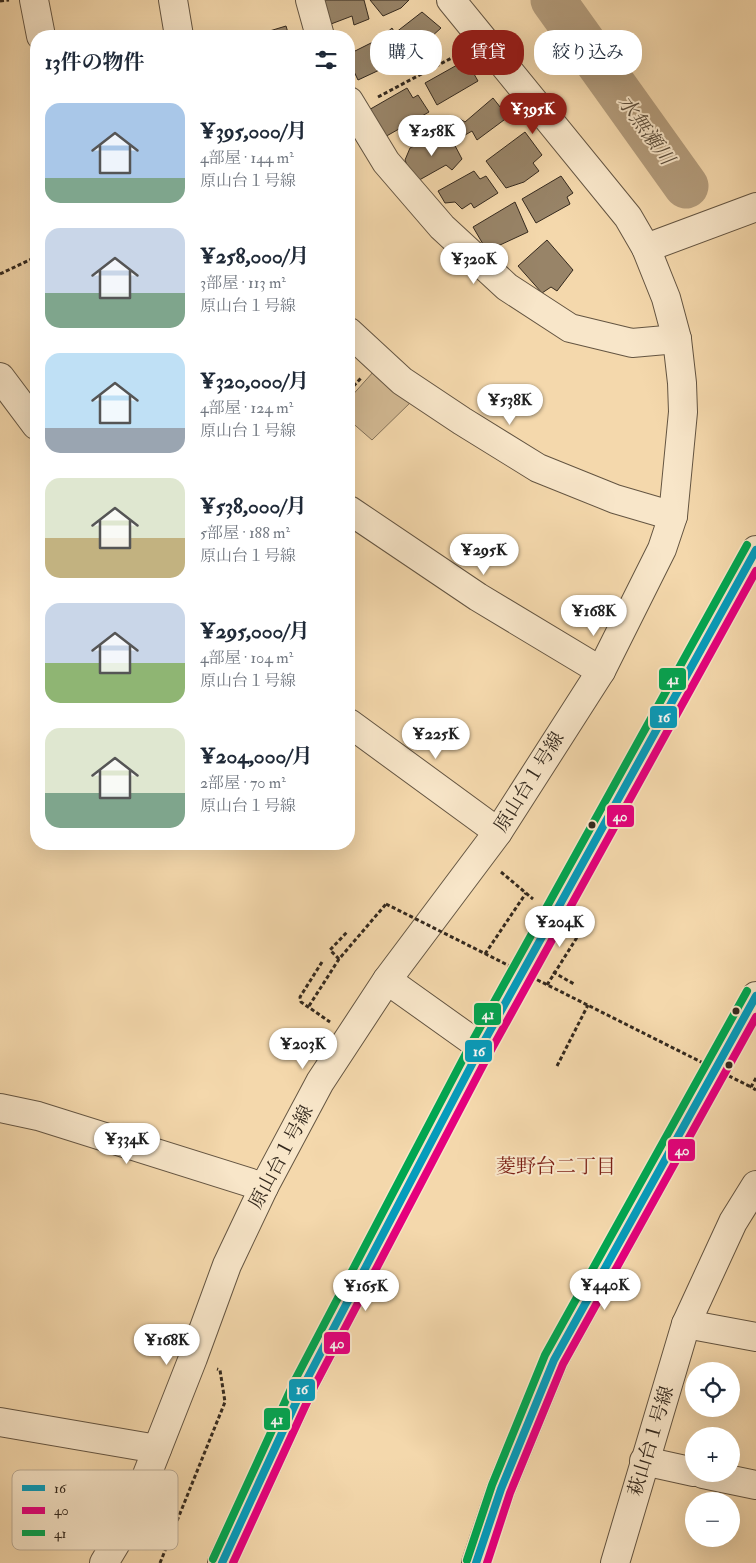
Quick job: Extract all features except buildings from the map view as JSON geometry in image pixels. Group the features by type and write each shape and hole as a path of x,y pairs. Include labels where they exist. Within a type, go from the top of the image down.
{"street":[{"path":"34,0 39,30"},
{"path":"173,0 178,30"},
{"path":"310,0 318,30"},
{"name":"原山台１号線","path":"451,0 476,30"},
{"name":"原山台１号線","path":"149,1470 227,1265 264,1186 320,1082 387,980 498,832 600,671 647,582 673,516 683,412 682,382 676,339 666,298 646,248 628,218 512,75"},
{"path":"355,112 386,162 442,227 507,287 570,328 632,343 676,339"},
{"path":"646,248 756,207"},
{"path":"355,338 402,381 462,422 538,468 615,499 673,516"},
{"path":"0,377 30,417"},
{"path":"355,514 478,598 600,671"},
{"path":"222,1563 305,1384 481,1047 756,550"},
{"path":"355,727 498,832"},
{"path":"387,980 481,1047"},
{"path":"476,1563 501,1489 554,1360 756,996"},
{"path":"0,1108 38,1116 264,1186"},
{"name":"萩山台１号線","path":"615,1563 686,1324 733,1222 756,1185"},
{"path":"686,1324 756,1337"},
{"path":"0,1422 157,1449"},
{"path":"644,1461 685,1470"},
{"path":"740,1482 756,1485"},
{"name":"原山台１号線","path":"104,1563 112,1550"}],"path":[{"path":"0,1 9,0"},
{"path":"355,103 452,56"},
{"path":"0,274 30,260"},
{"path":"482,855 553,916"},
{"path":"485,954 526,893"},
{"path":"309,1006 339,960 386,904 756,1090"},
{"path":"547,985 581,930"},
{"path":"339,960 330,950 348,931"},
{"path":"322,962 301,993 301,1002 330,1022"},
{"path":"548,970 574,984"},
{"path":"556,1066 588,1005"},
{"path":"751,1087 756,1078"},
{"path":"178,1518 225,1402 220,1370 193,1358"},
{"path":"160,1563 165,1550"}],"shaded area":[{"path":"374,371 413,400 372,440 355,425 355,392"}],"waterway":[{"name":"水無瀬川","path":"553,0 686,186"}],"transit line":[{"name":"41","path":"213,1559 296,1378 472,1042 747,545"},
{"name":"16","path":"222,1563 305,1383 481,1047 756,550"},
{"name":"40","path":"233,1563 314,1387 490,1052 756,571"},
{"name":"41","path":"467,1560 492,1485 545,1355 747,991"},
{"name":"16","path":"476,1563 501,1489 554,1360 756,996"},
{"name":"40","path":"487,1563 510,1493 563,1364 756,1017"}],"district":[{"name":"菱野台二丁目","path":"556,1166"}]}
